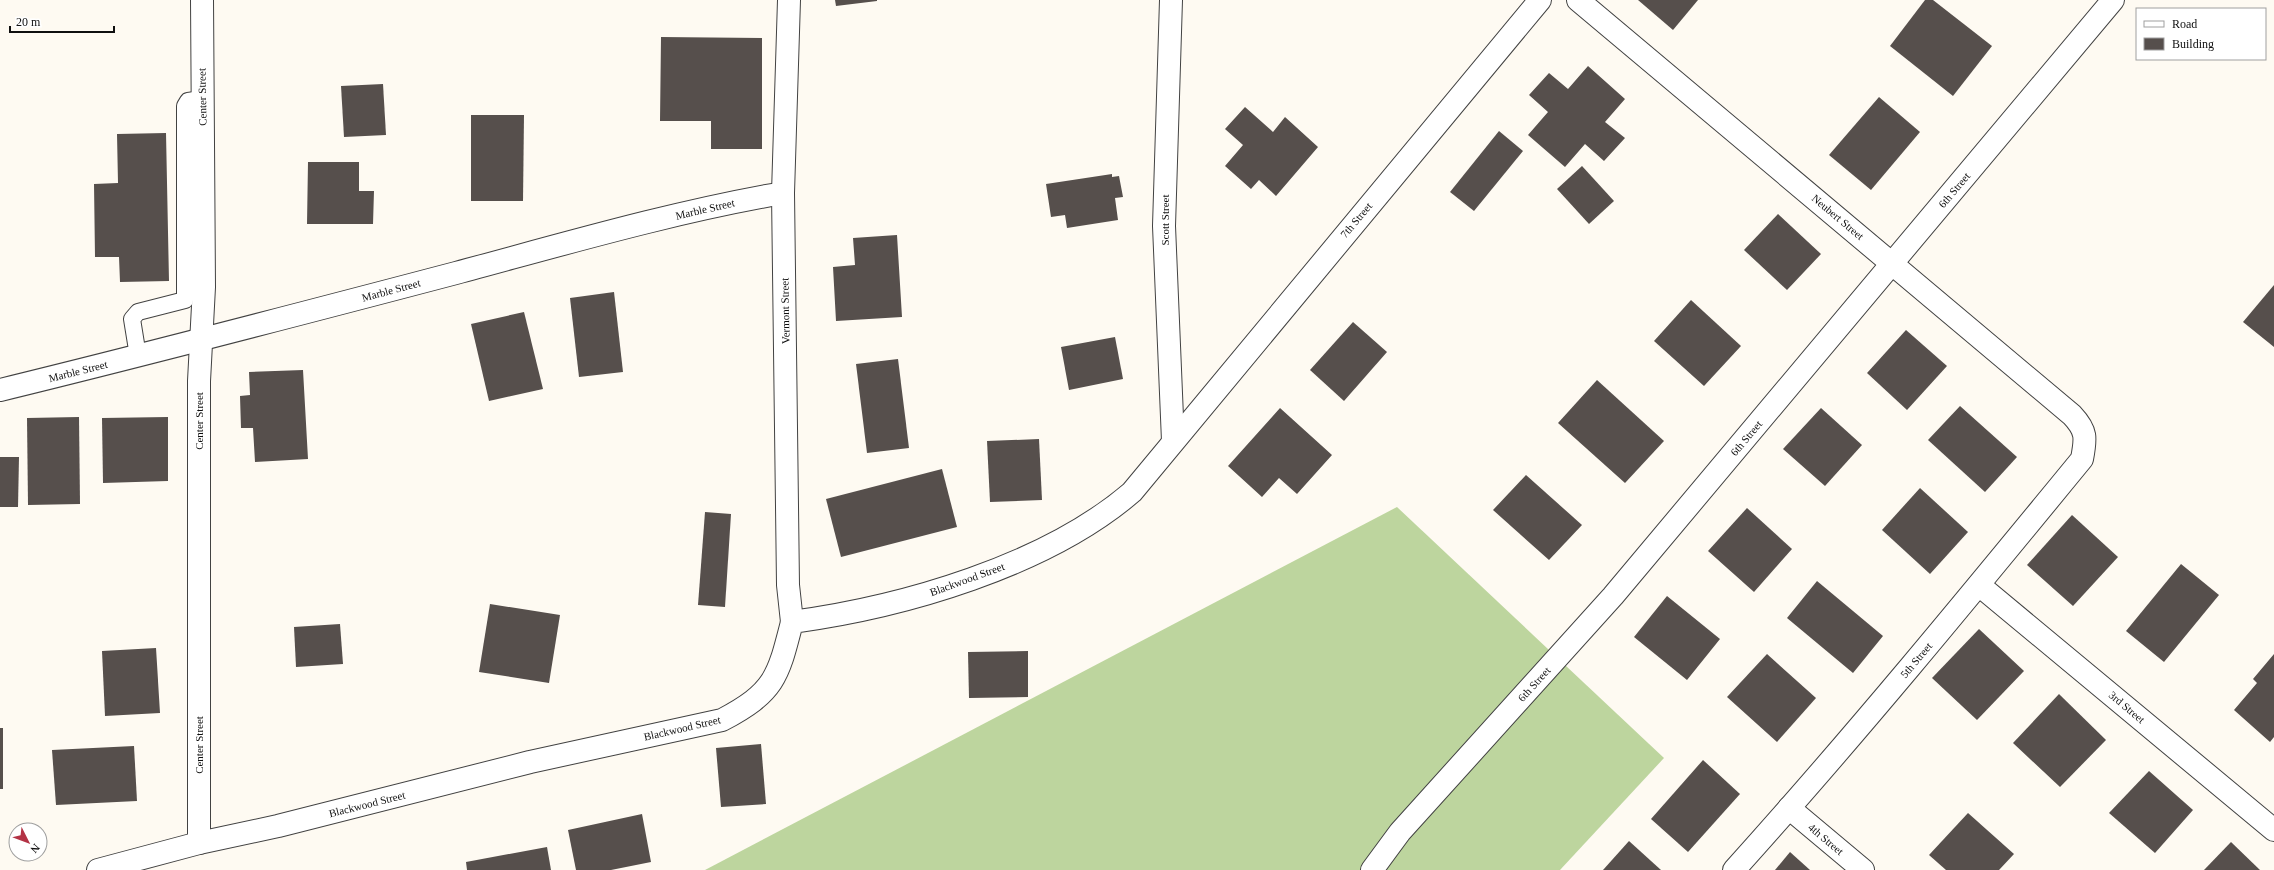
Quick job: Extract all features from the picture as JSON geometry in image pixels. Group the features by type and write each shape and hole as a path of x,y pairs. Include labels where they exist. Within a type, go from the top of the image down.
{"street":[{"name":"Center Street","path":"199,843 199,381 201,340 195,299 202,98 202,0"},
{"name":"Vermont Street","path":"789,0 784,194 788,585 792,622"},
{"name":"Scott Street","path":"1171,0 1164,226 1173,441"},
{"name":"7th Street","path":"1173,441 1540,0"},
{"name":"Neubert Street","path":"1578,0 1893,263 2072,415 2084,428 2086,442"},
{"name":"6th Street","path":"1372,870 1400,832 1613,596 2113,0"},
{"name":"Marble Street","path":"0,390 201,340 730,202 784,194"},
{"name":"Blackwood Street","path":"98,870 199,843 278,826 530,762 722,720 747,707 773,680 782,662 792,622 835,616 927,594 986,574 1050,545 1115,507 1132,492 1173,441"},
{"name":"5th Street","path":"1734,870 1790,808 1979,585 2082,459 2086,442"},
{"name":"3rd Street","path":"1979,585 2274,830"},
{"name":"4th Street","path":"1790,808 1863,870"}],"lane":[{"path":"138,356 132,319 138,312 195,299"}],"green space":[{"path":"1397,507 1664,758 1560,870 705,870"}],"building":[{"path":"835,0 877,0 877,1 836,6"},
{"path":"1638,0 1698,0 1673,30"},
{"path":"1925,0 1933,0 1992,46 1953,96 1890,46"},
{"path":"661,37 762,38 762,149 711,149 711,121 660,121"},
{"path":"1588,66 1625,99 1605,122 1625,138 1604,161 1585,144 1565,167 1528,135 1548,112 1529,95 1549,73 1568,89"},
{"path":"383,84 386,135 344,137 341,86"},
{"path":"1879,97 1920,132 1871,190 1829,155"},
{"path":"1245,107 1273,132 1285,117 1318,147 1276,196 1259,180 1251,189 1225,166 1243,145 1225,129"},
{"path":"471,115 524,115 523,201 471,201"},
{"path":"1499,131 1523,151 1474,211 1450,192"},
{"path":"166,133 169,281 120,282 119,257 95,257 94,184 118,183 117,134"},
{"path":"308,162 359,162 359,191 374,191 373,224 307,224"},
{"path":"1582,166 1614,201 1589,224 1557,189"},
{"path":"1112,174 1112,177 1119,176 1123,197 1115,198 1118,220 1067,228 1065,215 1051,217 1046,184"},
{"path":"1778,214 1821,254 1787,290 1744,250"},
{"path":"897,235 902,317 836,321 833,267 855,265 853,238"},
{"path":"2274,285 2274,347 2243,322"},
{"path":"614,292 623,372 579,377 570,298"},
{"path":"1691,300 1741,346 1704,386 1654,341"},
{"path":"524,312 543,389 489,401 471,324"},
{"path":"1353,322 1387,352 1344,401 1310,370"},
{"path":"1906,330 1947,366 1907,410 1867,373"},
{"path":"1115,337 1123,379 1069,390 1061,347"},
{"path":"898,359 909,448 867,453 856,364"},
{"path":"303,370 308,459 255,462 253,428 241,428 240,396 250,395 249,372"},
{"path":"1597,380 1664,441 1625,483 1558,423"},
{"path":"1960,406 2017,457 1985,492 1928,440"},
{"path":"1280,408 1332,455 1297,494 1279,478 1262,497 1228,466"},
{"path":"1821,408 1862,445 1825,486 1783,449"},
{"path":"79,417 80,504 28,505 27,418"},
{"path":"168,417 168,481 103,483 102,418"},
{"path":"1039,439 1042,500 990,502 987,441"},
{"path":"0,457 19,457 18,507 0,507"},
{"path":"942,469 957,527 841,557 826,499"},
{"path":"1526,475 1582,525 1549,560 1493,510"},
{"path":"1920,488 1968,532 1930,574 1882,530"},
{"path":"1747,508 1792,549 1754,592 1708,551"},
{"path":"705,512 731,514 725,607 698,605"},
{"path":"2072,515 2118,557 2073,606 2027,565"},
{"path":"2181,564 2219,595 2164,662 2126,631"},
{"path":"1817,581 1883,636 1853,673 1787,618"},
{"path":"1667,596 1720,639 1687,680 1634,637"},
{"path":"490,604 560,615 549,683 479,672"},
{"path":"340,624 343,664 296,667 294,627"},
{"path":"1979,629 2024,671 1977,720 1932,678"},
{"path":"156,648 160,713 105,716 102,651"},
{"path":"1028,651 1028,697 969,698 968,652"},
{"path":"1767,654 1816,698 1777,742 1727,697"},
{"path":"2274,654 2274,737 2270,742 2234,710 2257,683 2253,679"},
{"path":"2059,694 2106,740 2060,787 2013,743"},
{"path":"0,728 3,728 3,789 0,789"},
{"path":"761,744 766,804 721,807 716,748"},
{"path":"134,746 137,801 56,805 52,750"},
{"path":"1703,760 1740,794 1688,852 1651,819"},
{"path":"2149,771 2193,810 2155,853 2109,813"},
{"path":"1968,813 2014,854 1999,870 1946,870 1929,855"},
{"path":"642,814 651,862 611,870 576,870 568,830"},
{"path":"1629,841 1661,870 1603,870"},
{"path":"2231,842 2260,870 2204,870"},
{"path":"547,847 551,870 467,870 466,862"},
{"path":"1790,852 1810,870 1775,870"}]}
